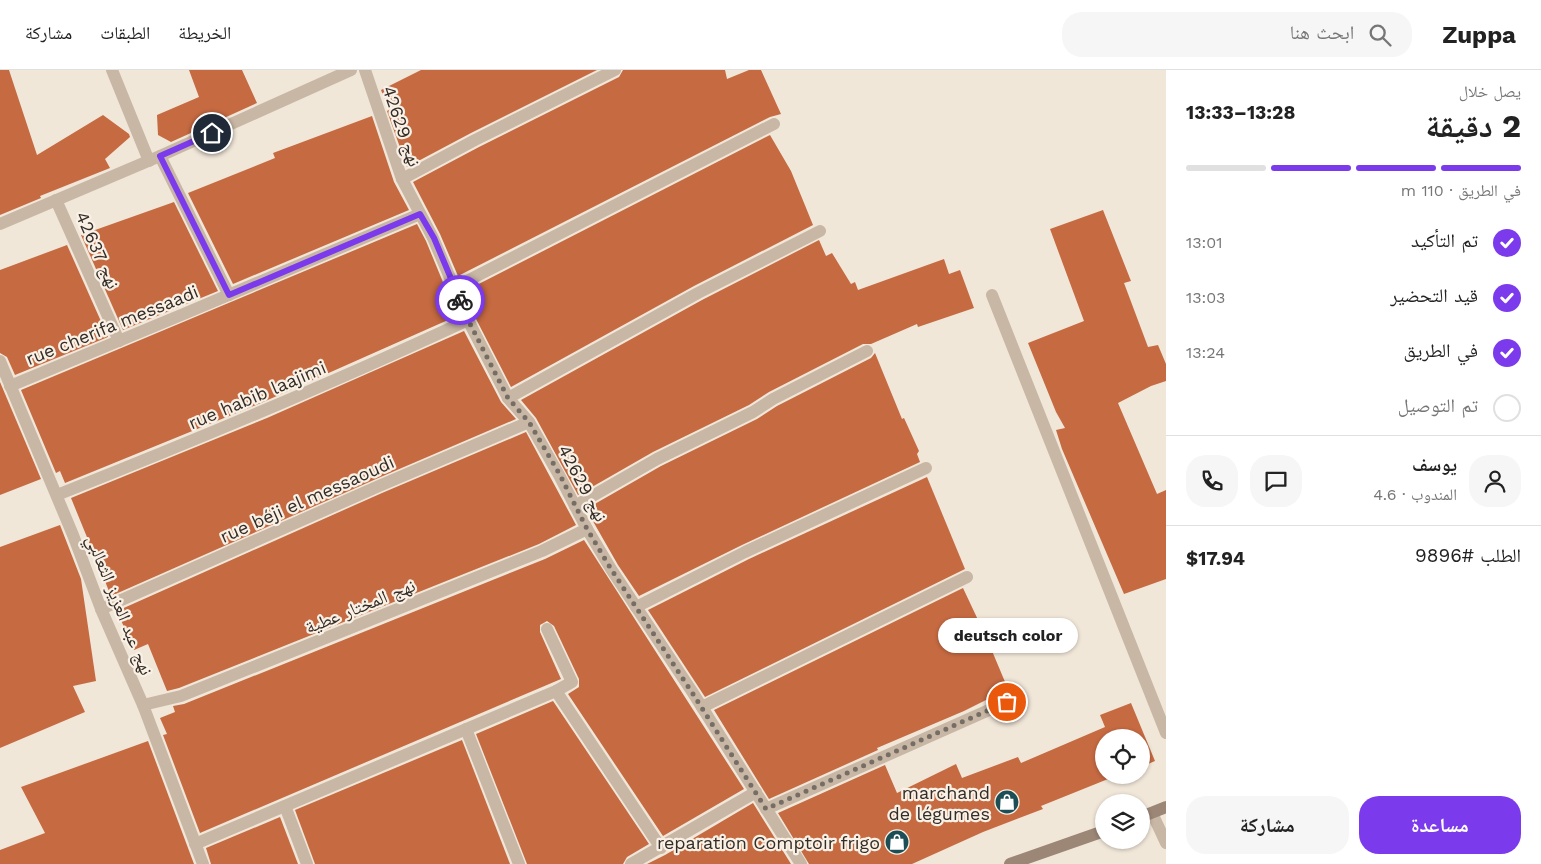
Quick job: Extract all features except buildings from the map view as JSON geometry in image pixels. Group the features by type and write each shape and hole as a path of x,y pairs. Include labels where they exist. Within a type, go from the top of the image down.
{"street":[{"path":"112,70 154,158 229,295"},
{"path":"0,224 351,70"},
{"name":"نهج 42629","path":"365,70 402,179 434,238 468,320 508,398 529,422 587,529 801,864"},
{"path":"402,179 615,70"},
{"path":"455,287 774,124"},
{"name":"نهج 42637","path":"56,200 119,341"},
{"name":"rue cherifa messaadi","path":"10,386 420,214"},
{"path":"508,398 698,293 820,231"},
{"path":"992,294 1166,733"},
{"name":"rue habib laajimi","path":"57,495 218,431 362,370 468,320"},
{"path":"575,506 657,460 753,412 773,399 867,351"},
{"name":"نهج عبد العزيز الثعالبي","path":"0,361 57,495 101,609 143,705 203,864"},
{"name":"rue béji el messaoudi","path":"101,609 529,422"},
{"path":"636,607 745,552 926,468"},
{"name":"نهج المختار عطية","path":"143,705 180,696 542,551 587,529"},
{"path":"702,707 967,577"},
{"path":"195,844 556,691 572,682 547,629"},
{"path":"556,691 661,848"},
{"path":"766,809 1007,702"},
{"path":"466,729 518,864"},
{"path":"631,864 756,792"},
{"path":"284,806 307,864"},
{"path":"1150,814 1166,807"},
{"path":"1150,819 1166,843"},
{"path":"1010,864 1095,833"}],"way so far":[{"path":"460,300 468,320 508,398 529,422 611,569 766,809 1007,702"}],"place":[{"name":"deutsch color","path":"1007,702"},
{"name":"marchand de légumes","path":"1007,802"},
{"name":"reparation Comptoir frigo","path":"897,842"}],"route":[{"path":"212,133 160,156 229,295 420,214 434,238 460,300"}]}
